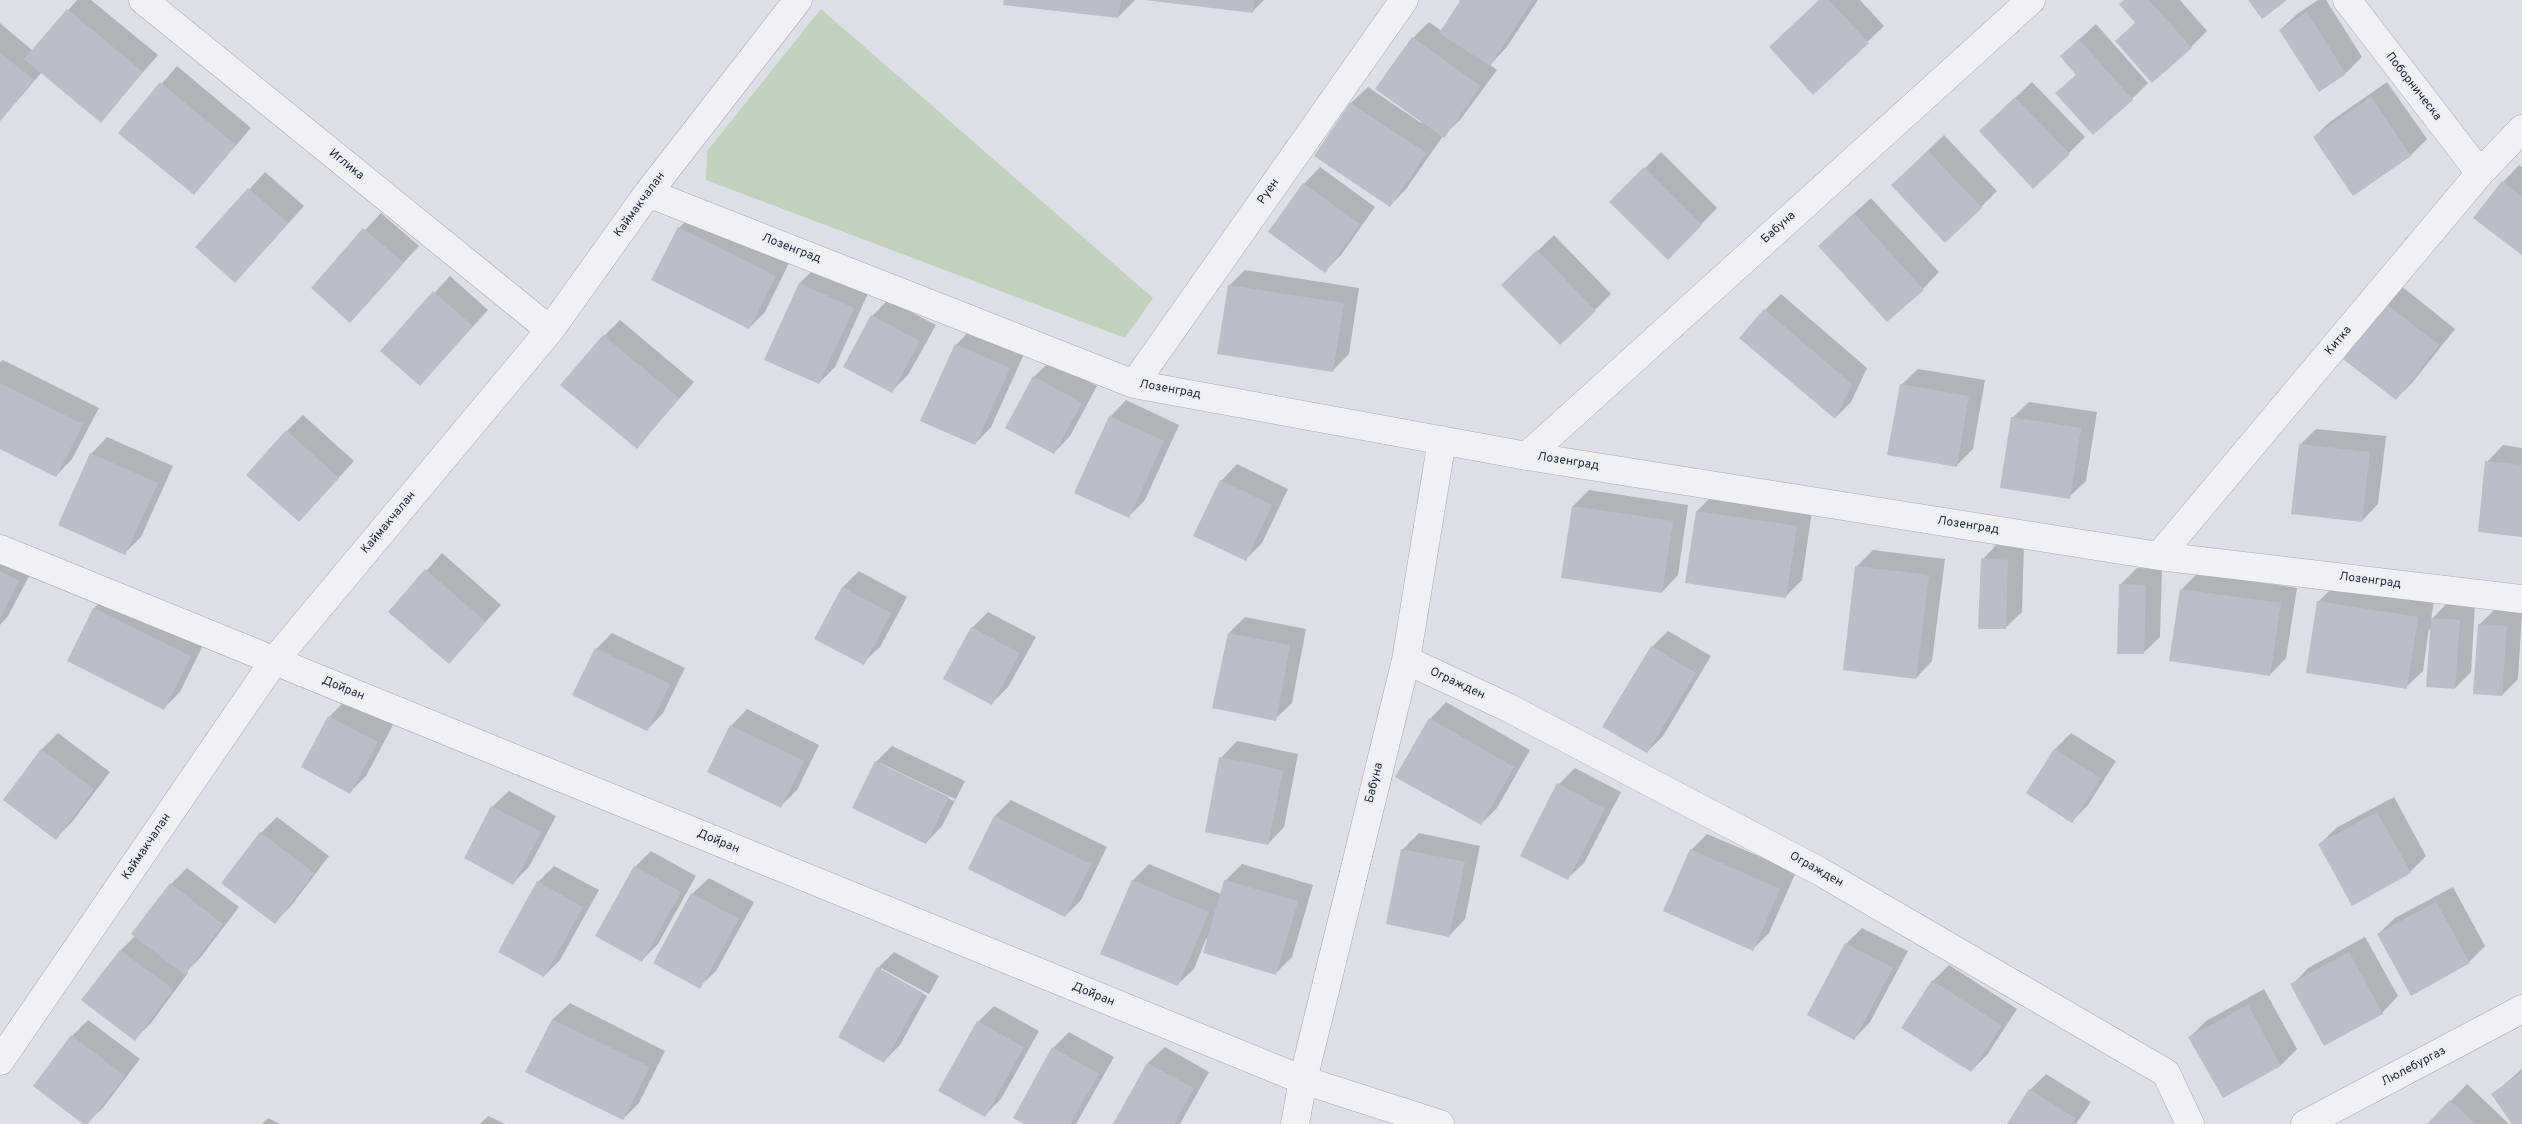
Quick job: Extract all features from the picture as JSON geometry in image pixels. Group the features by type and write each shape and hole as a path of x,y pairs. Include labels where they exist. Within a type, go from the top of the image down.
{"street":[{"name":"Иглика","path":"143,0 550,330"},
{"name":"Каймакчалан","path":"0,1061 274,661 550,330 648,192 798,0"},
{"name":"Руен","path":"1134,384 1404,0"},
{"name":"Бабуна","path":"1527,456 2031,0"},
{"name":"Поборническа","path":"2347,0 2480,173"},
{"name":"Китка","path":"2158,556 2480,173 2522,129"},
{"name":"Лозенград","path":"648,192 1134,384 1527,456 2158,556 2522,599"},
{"name":"Бабуна","path":"1296,1124 1303,1080 1406,660 1442,440"},
{"name":"Дойран","path":"0,549 1303,1080 1440,1124"},
{"name":"Огражден","path":"1406,660 1507,707 1819,871 2166,1073 2190,1124"},
{"name":"Люлебургаз","path":"2305,1124 2522,1009"}],"green space":[{"path":"821,9 1153,298 1125,338 706,180 707,151"}],"building":[{"path":"1004,0 1121,0 1118,18 1003,5"},
{"path":"1146,0 1254,0 1253,13"},
{"path":"1458,0 1533,0 1490,66 1439,33 1460,1"},
{"path":"1819,0 1829,0 1869,43 1813,95 1769,47"},
{"path":"2124,0 2149,0 2192,48 2152,83 2115,41 2135,23 2119,4"},
{"path":"2248,0 2287,0 2262,19"},
{"path":"67,9 143,72 101,123 24,59"},
{"path":"2307,12 2346,74 2319,92 2279,30"},
{"path":"1412,37 1481,86 1444,138 1375,89"},
{"path":"2079,39 2133,100 2093,135 2055,93 2076,75 2060,56"},
{"path":"0,53 34,80 0,121"},
{"path":"160,82 236,145 194,195 118,133"},
{"path":"2015,97 2070,154 2033,189 1979,131"},
{"path":"2371,97 2411,156 2353,196 2313,137"},
{"path":"1350,103 1427,153 1390,207 1314,156"},
{"path":"1928,151 1982,208 1945,243 1891,185"},
{"path":"1644,167 1702,225 1668,260 1609,202"},
{"path":"2502,181 2522,196 2522,255 2473,218"},
{"path":"1303,183 1360,224 1325,273 1268,232"},
{"path":"248,188 288,223 235,283 195,247"},
{"path":"1854,213 1924,290 1887,322 1818,246"},
{"path":"678,227 776,276 749,329 651,280"},
{"path":"363,228 404,263 350,323 311,288"},
{"path":"1537,250 1596,311 1560,345 1501,285"},
{"path":"799,283 854,308 819,384 764,360"},
{"path":"1228,285 1344,303 1333,372 1217,354"},
{"path":"433,291 473,326 420,386 380,351"},
{"path":"2383,301 2439,345 2396,400 2339,356"},
{"path":"1764,309 1852,384 1835,419 1739,338"},
{"path":"871,315 920,341 892,393 843,367"},
{"path":"603,335 679,398 637,449 560,385"},
{"path":"955,344 1010,368 975,445 920,421"},
{"path":"1033,376 1082,403 1054,454 1005,428"},
{"path":"0,383 83,424 56,477 0,449"},
{"path":"1900,384 1969,396 1957,467 1887,455"},
{"path":"1109,416 1164,441 1129,518 1074,493"},
{"path":"2011,417 2081,428 2070,499 2000,488"},
{"path":"286,430 339,478 299,522 246,475"},
{"path":"2299,444 2370,452 2362,522 2291,514"},
{"path":"90,453 158,483 125,555 58,525"},
{"path":"2485,461 2522,465 2522,537 2478,532"},
{"path":"1220,480 1272,505 1246,561 1193,536"},
{"path":"1572,506 1673,521 1662,593 1561,578"},
{"path":"1696,511 1797,526 1786,598 1685,583"},
{"path":"1981,558 2008,560 2006,629 1978,629"},
{"path":"1855,566 1929,575 1916,679 1843,670"},
{"path":"425,569 486,622 449,664 388,612"},
{"path":"0,571 19,581 0,619"},
{"path":"2119,584 2146,585 2144,654 2117,654"},
{"path":"842,587 891,613 864,665 814,639"},
{"path":"2180,589 2281,603 2270,676 2169,661"},
{"path":"2317,601 2418,617 2407,689 2306,673"},
{"path":"93,608 191,656 164,710 67,661"},
{"path":"2431,618 2460,620 2455,689 2426,687"},
{"path":"2478,624 2507,626 2502,696 2473,694"},
{"path":"971,627 1020,653 992,705 943,679"},
{"path":"1228,633 1290,645 1276,721 1212,708"},
{"path":"1651,646 1696,673 1647,753 1602,727"},
{"path":"595,648 670,684 647,731 572,695"},
{"path":"328,716 378,742 350,794 301,767"},
{"path":"1429,718 1514,767 1481,825 1395,777"},
{"path":"730,725 804,761 781,808 707,772"},
{"path":"41,749 94,789 56,840 3,800"},
{"path":"2054,749 2101,778 2072,823 2026,793"},
{"path":"1219,757 1283,770 1268,845 1205,832"},
{"path":"875,761 949,797 926,844 852,808"},
{"path":"1557,783 1605,809 1568,880 1520,856"},
{"path":"491,806 541,832 513,885 464,858"},
{"path":"2377,812 2411,873 2352,906 2318,844"},
{"path":"994,816 1091,864 1065,917 968,869"},
{"path":"260,832 314,873 275,924 221,883"},
{"path":"1401,849 1465,862 1449,937 1386,924"},
{"path":"1690,849 1780,889 1753,951 1663,911"},
{"path":"634,866 681,892 642,962 595,936"},
{"path":"1132,880 1209,912 1178,986 1100,954"},
{"path":"1224,880 1298,901 1276,975 1203,953"},
{"path":"537,881 583,907 544,977 498,952"},
{"path":"170,883 223,924 185,975 131,934"},
{"path":"691,893 739,919 700,989 653,963"},
{"path":"2436,902 2470,963 2411,996 2377,934"},
{"path":"1845,943 1893,968 1854,1040 1807,1015"},
{"path":"120,950 173,989 135,1041 81,1000"},
{"path":"2349,952 2383,1014 2324,1046 2290,984"},
{"path":"877,967 923,993 884,1063 838,1037"},
{"path":"1932,980 2002,1026 1971,1072 1901,1028"},
{"path":"2248,1005 2281,1066 2223,1098 2188,1037"},
{"path":"552,1019 650,1067 623,1120 525,1072"},
{"path":"977,1021 1024,1047 985,1117 938,1091"},
{"path":"71,1035 125,1076 88,1124 83,1124 33,1086"},
{"path":"1052,1047 1099,1074 1070,1124 1024,1124 1013,1118"},
{"path":"1147,1063 1194,1088 1174,1124 1113,1124"},
{"path":"2522,1072 2522,1124 2512,1124 2491,1094"},
{"path":"2029,1089 2075,1118 2072,1124 2007,1124"},
{"path":"2450,1100 2476,1124 2427,1124"}]}
